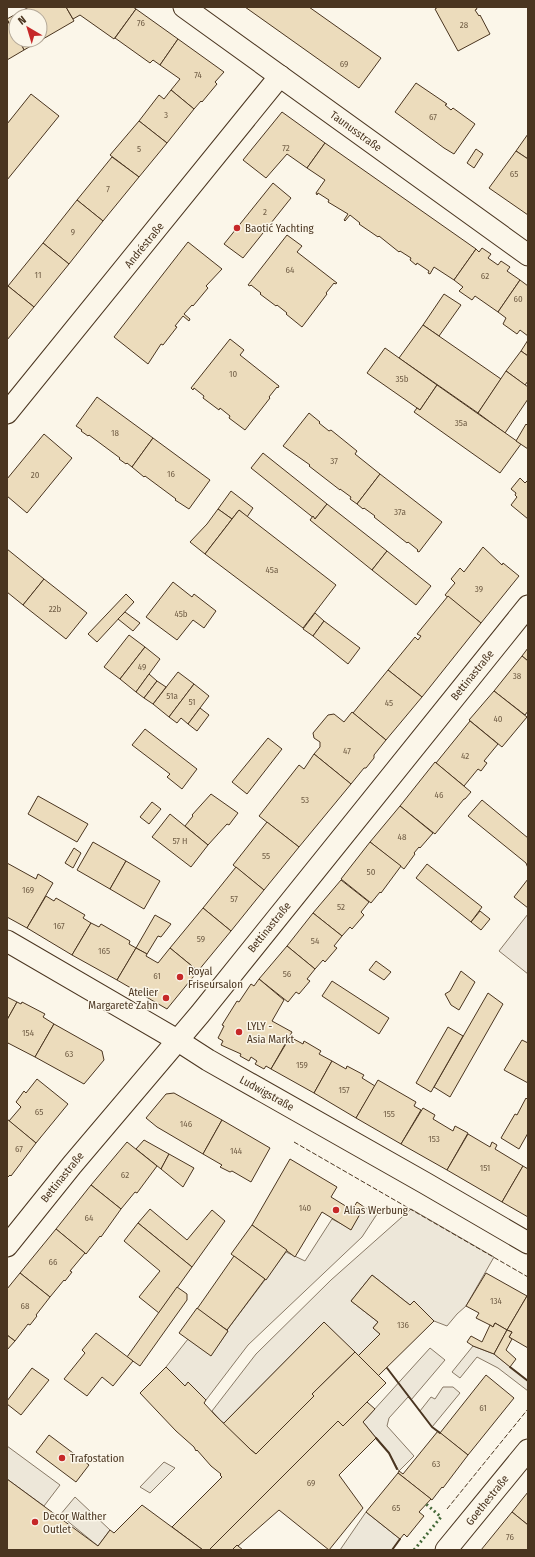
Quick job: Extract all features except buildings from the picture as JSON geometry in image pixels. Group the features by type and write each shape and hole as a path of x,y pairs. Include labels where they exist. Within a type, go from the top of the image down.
{"street":[{"name":"Taunusstraße","path":"184,7 528,255"},
{"name":"Andréstraße","path":"7,413 280,76"},
{"name":"Bettinastraße","path":"7,1246 72,1165 205,1007 528,606"},
{"name":"Ludwigstraße","path":"7,941 177,1040 208,1060 528,1243"},
{"name":"Goethestraße","path":"446,1550 528,1450"}],"shaded area":[{"path":"528,914 528,974 499,951"},
{"path":"364,1207 377,1214 362,1237 248,1345 206,1400 188,1383 185,1386 166,1367 188,1339 211,1355 228,1331 227,1330 286,1252 305,1261 332,1219 351,1229"},
{"path":"411,1209 494,1257 466,1306 447,1326 434,1321 414,1301 410,1305 372,1275 351,1301 378,1322 373,1328 380,1334 358,1356 324,1322 224,1423 221,1421 212,1411 256,1354 331,1280"},
{"path":"473,1346 494,1354 528,1381 528,1391 498,1368 477,1357 460,1378 452,1372"},
{"path":"430,1348 445,1360 411,1400 408,1397 389,1418 387,1426 414,1456 399,1471 389,1453 363,1422"},
{"path":"443,1387 453,1387 460,1393 432,1427 420,1411 431,1397 435,1399"},
{"path":"7,1446 60,1485 44,1506 7,1479"},
{"path":"164,1462 175,1468 150,1493 140,1487"},
{"path":"75,1497 110,1530 98,1546 60,1515"},
{"path":"366,1512 400,1539 392,1550 340,1550"}],"hedge":[{"path":"414,1550 441,1517 426,1504"}],"fence":[{"path":"294,1142 528,1277"},
{"path":"447,1509 528,1409"}],"wall":[{"path":"510,1367 528,1381"},
{"path":"387,1368 432,1427 440,1433"},
{"path":"376,1438 389,1453 397,1469"},
{"path":"392,1550 400,1539"}],"place":[{"name":"Baotić Yachting","path":"237,228"},
{"name":"Royal Friseursalon","path":"180,977"},
{"name":"Atelier Margarete Zahn","path":"166,998"},
{"name":"LYLY - Asia Markt","path":"239,1032"},
{"name":"Alias Werbung","path":"336,1210"},
{"name":"Trafostation","path":"62,1458"},
{"name":"Decor Walther Outlet","path":"35,1522"}]}
